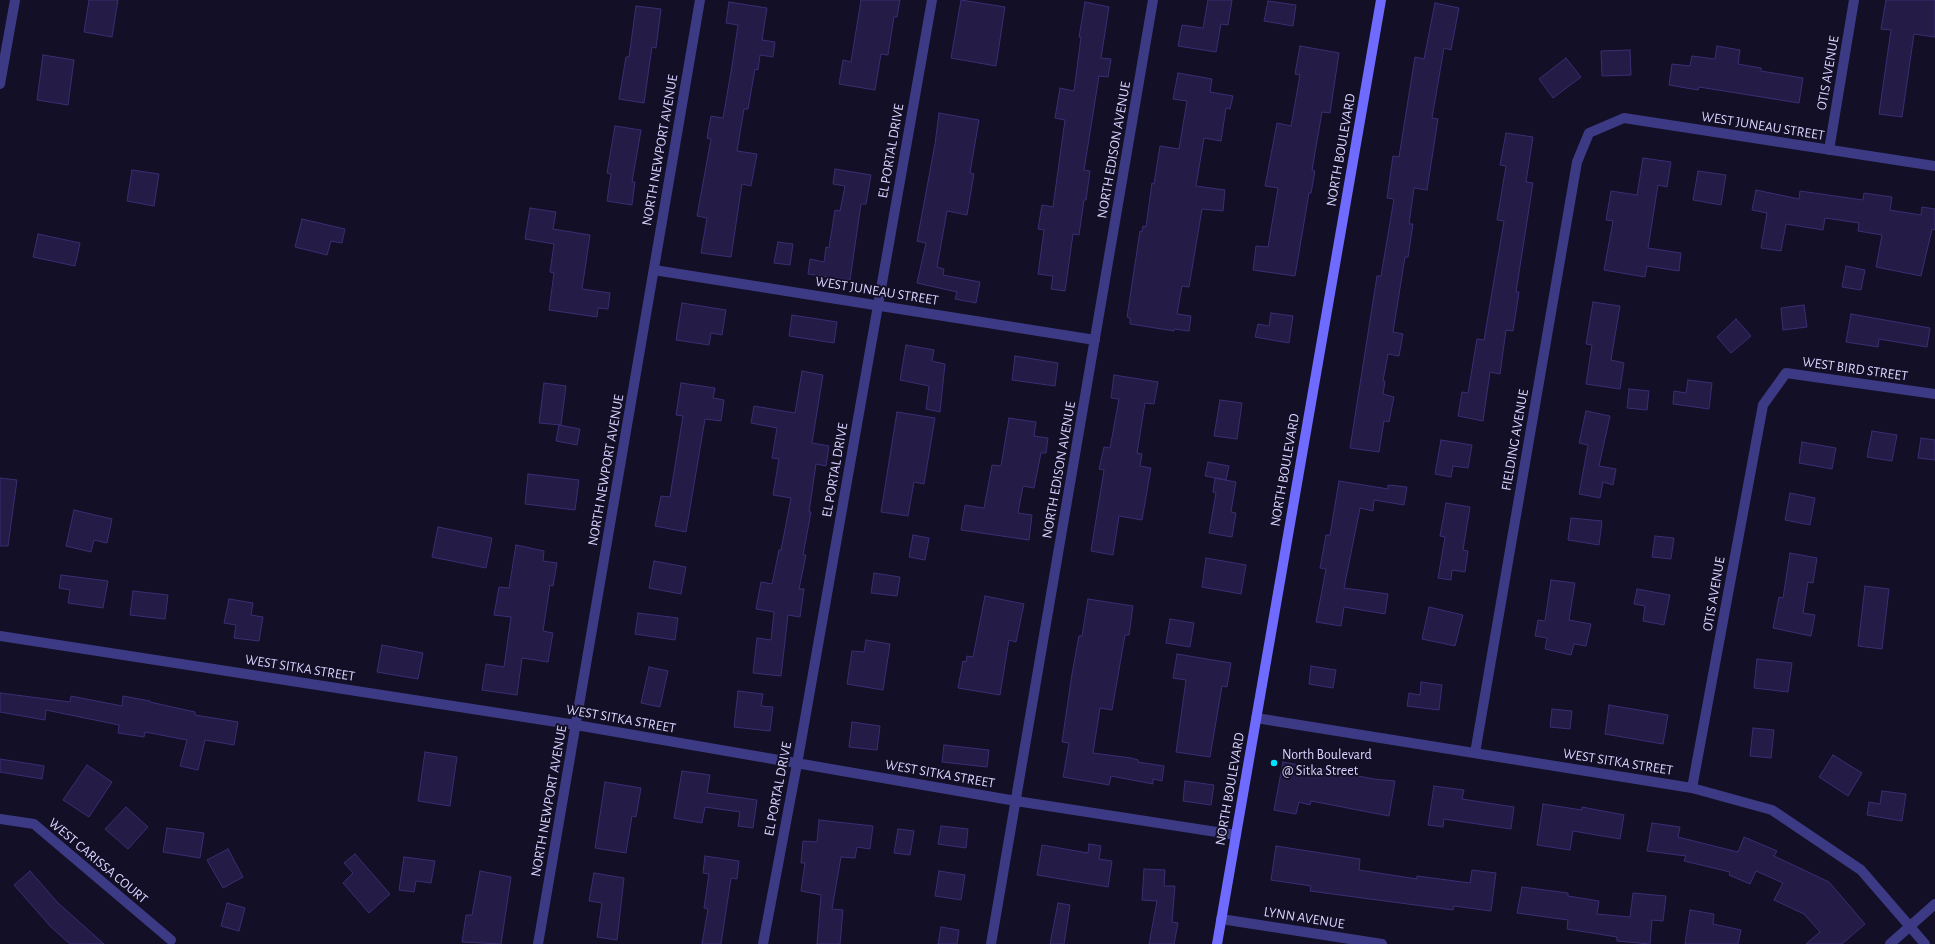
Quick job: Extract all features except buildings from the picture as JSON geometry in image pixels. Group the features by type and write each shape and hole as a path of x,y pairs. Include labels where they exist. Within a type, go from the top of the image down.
{"street":[{"path":"0,84 15,0"},
{"name":"NORTH NEWPORT AVENUE","path":"538,944 700,0"},
{"name":"EL PORTAL DRIVE","path":"763,944 797,764 932,0"},
{"name":"NORTH EDISON AVENUE","path":"991,944 1154,0"},
{"name":"NORTH BOULEVARD","path":"1217,944 1381,0"},
{"name":"OTIS AVENUE","path":"1829,150 1854,0"},
{"name":"WEST JUNEAU STREET","path":"1589,133 1624,118 1935,166"},
{"name":"FIELDING AVENUE","path":"1475,753 1577,162 1589,133"},
{"name":"WEST JUNEAU STREET","path":"654,270 1096,340"},
{"name":"WEST BIRD STREET","path":"1763,405 1786,373 1935,394"},
{"name":"OTIS AVENUE","path":"1692,788 1763,405"},
{"name":"WEST SITKA STREET","path":"0,636 576,725 797,764 1236,835"},
{"name":"WEST SITKA STREET","path":"1256,718 1692,788 1772,810 1861,870 1925,944"},
{"name":"WEST CARISSA COURT","path":"0,819 34,824 171,940"},
{"path":"1890,944 1935,904"},
{"name":"LYNN AVENUE","path":"1221,919 1382,944"}],"place":[{"name":"North Boulevard @ Sitka Street","path":"1274,763"}]}
